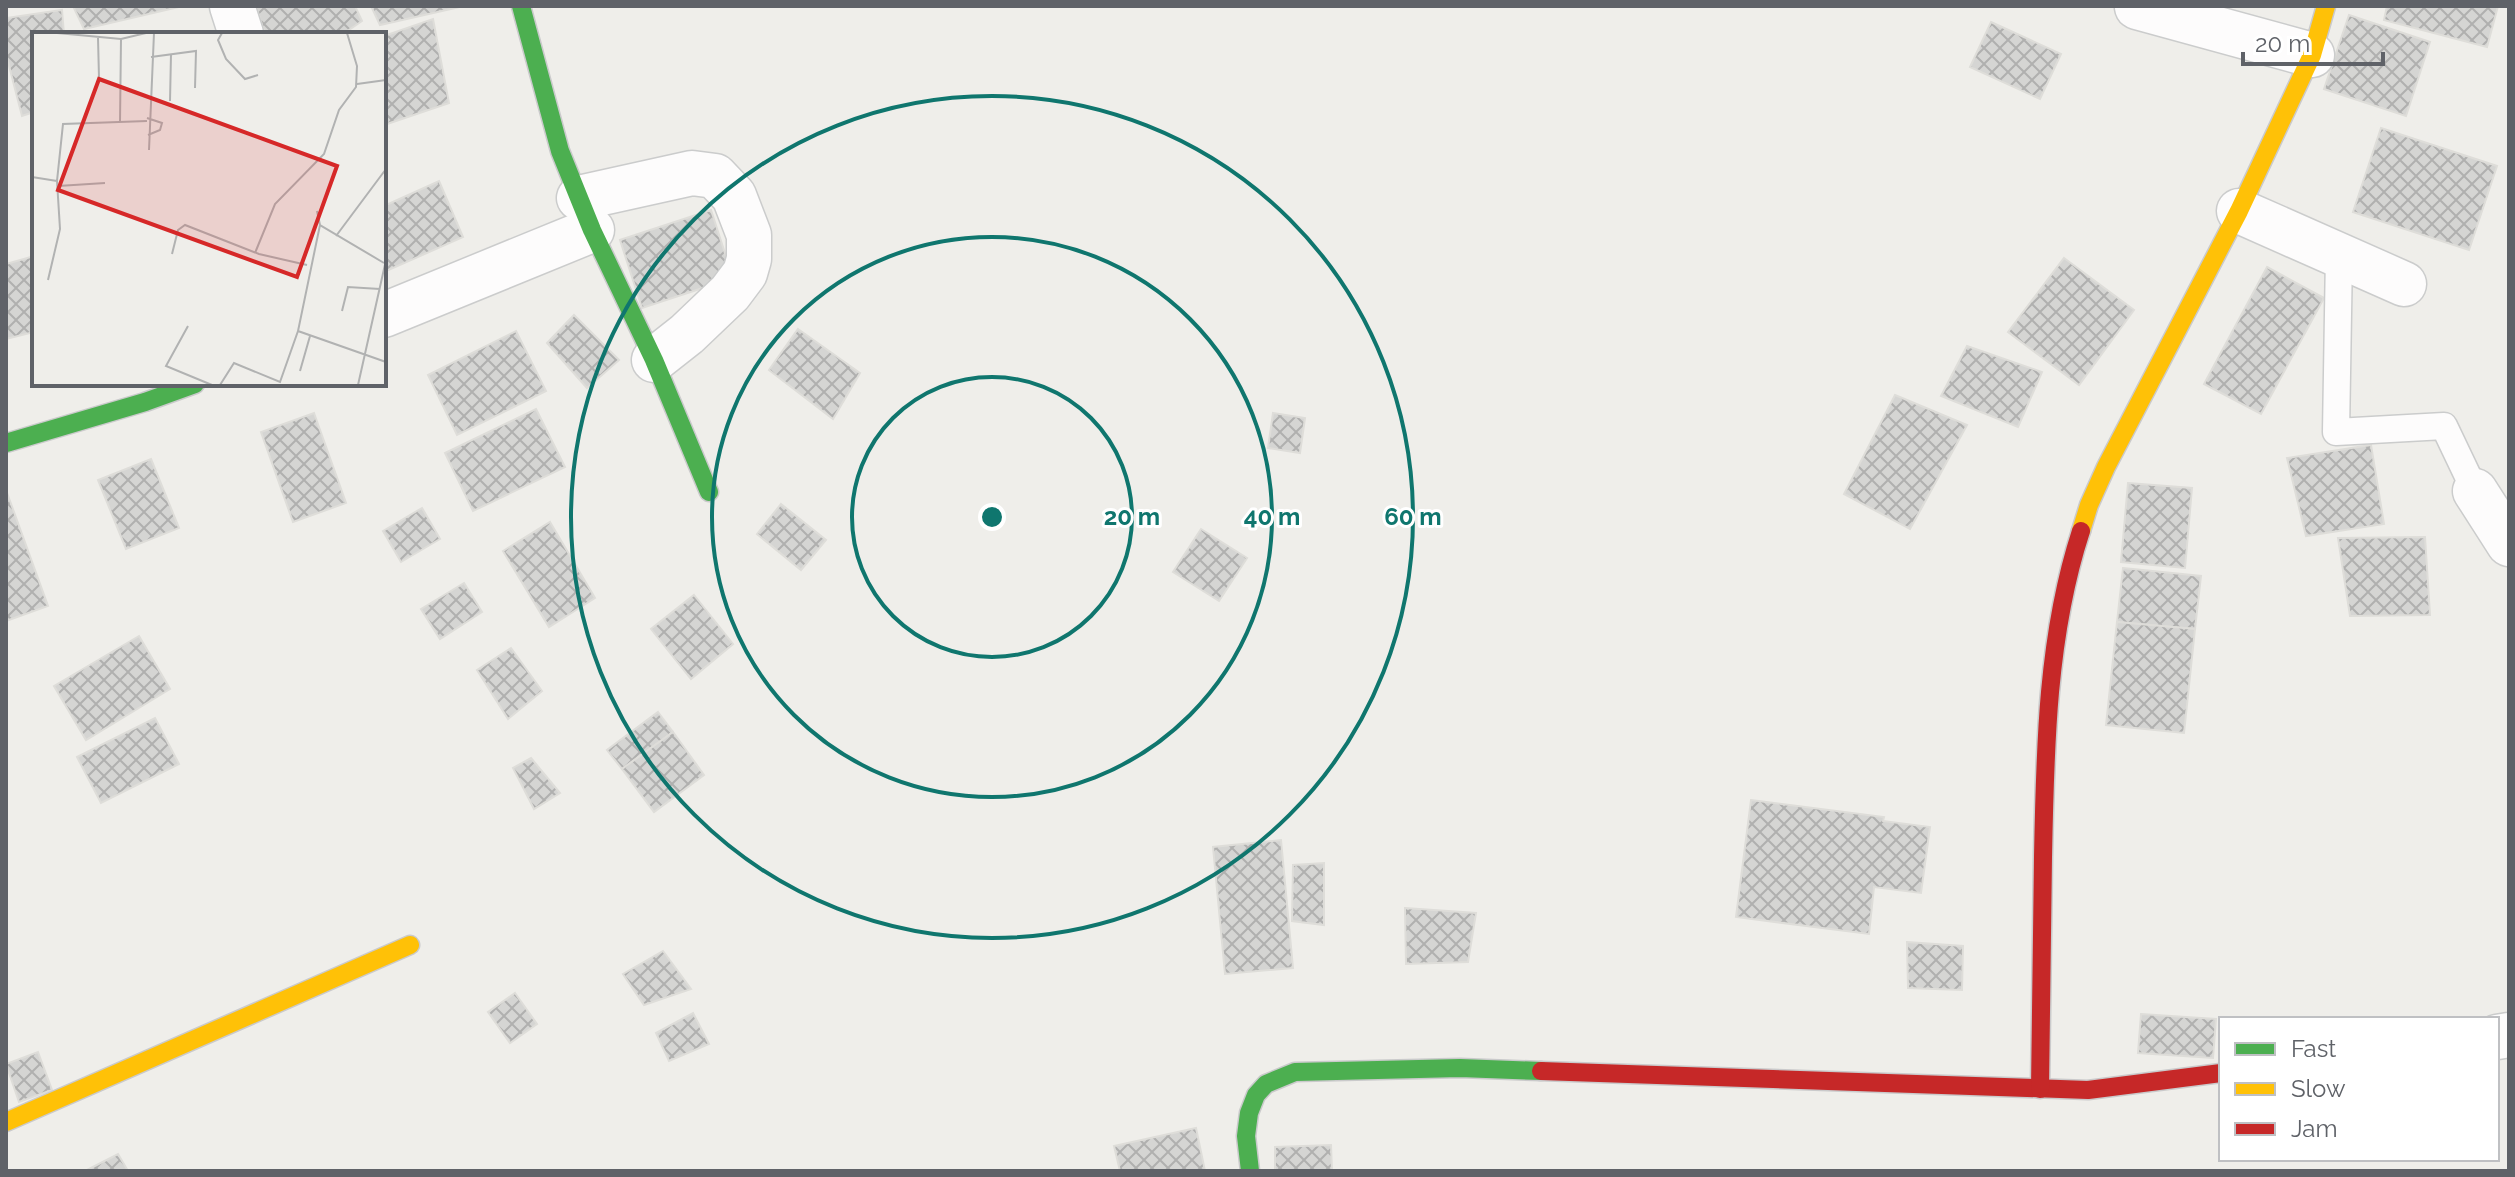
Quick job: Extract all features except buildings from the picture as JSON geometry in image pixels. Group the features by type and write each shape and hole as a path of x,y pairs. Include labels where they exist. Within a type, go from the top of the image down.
{"street":[{"path":"232,6 240,32"},
{"path":"521,6 560,151 654,360 709,492"},
{"path":"2040,1089 2045,747 2068,570 2089,505 2106,467 2239,211 2312,55 2326,6"},
{"path":"2137,7 2312,55"},
{"path":"386,314 586,214 692,173 715,176 734,196 749,235 749,259 745,273 730,293 654,360"},
{"path":"2239,211 2404,284"},
{"path":"6,443 189,386"},
{"path":"2475,491 2509,544"},
{"path":"6,1122 410,945"},
{"path":"1250,1171 1246,1136 1249,1113 1256,1095 1266,1084 1295,1072 1460,1068 2088,1090 2219,1073"}],"lane":[{"path":"2339,255 2336,432 2444,426 2475,491"}],"traffic: fast":[{"path":"521,6 560,151 592,230 654,360 709,492"},
{"path":"6,443 189,386"},
{"path":"1250,1171 1246,1136 1249,1113 1256,1095 1266,1084 1295,1072 1460,1068 1541,1071"}],"traffic: slow":[{"path":"2081,531 2106,467 2239,211 2312,55 2326,6"},
{"path":"6,1122 410,945"}],"traffic: jam":[{"path":"2040,1089 2045,775 2050,692 2061,610 2081,531"},
{"path":"1541,1071 2088,1090 2219,1073"}]}
